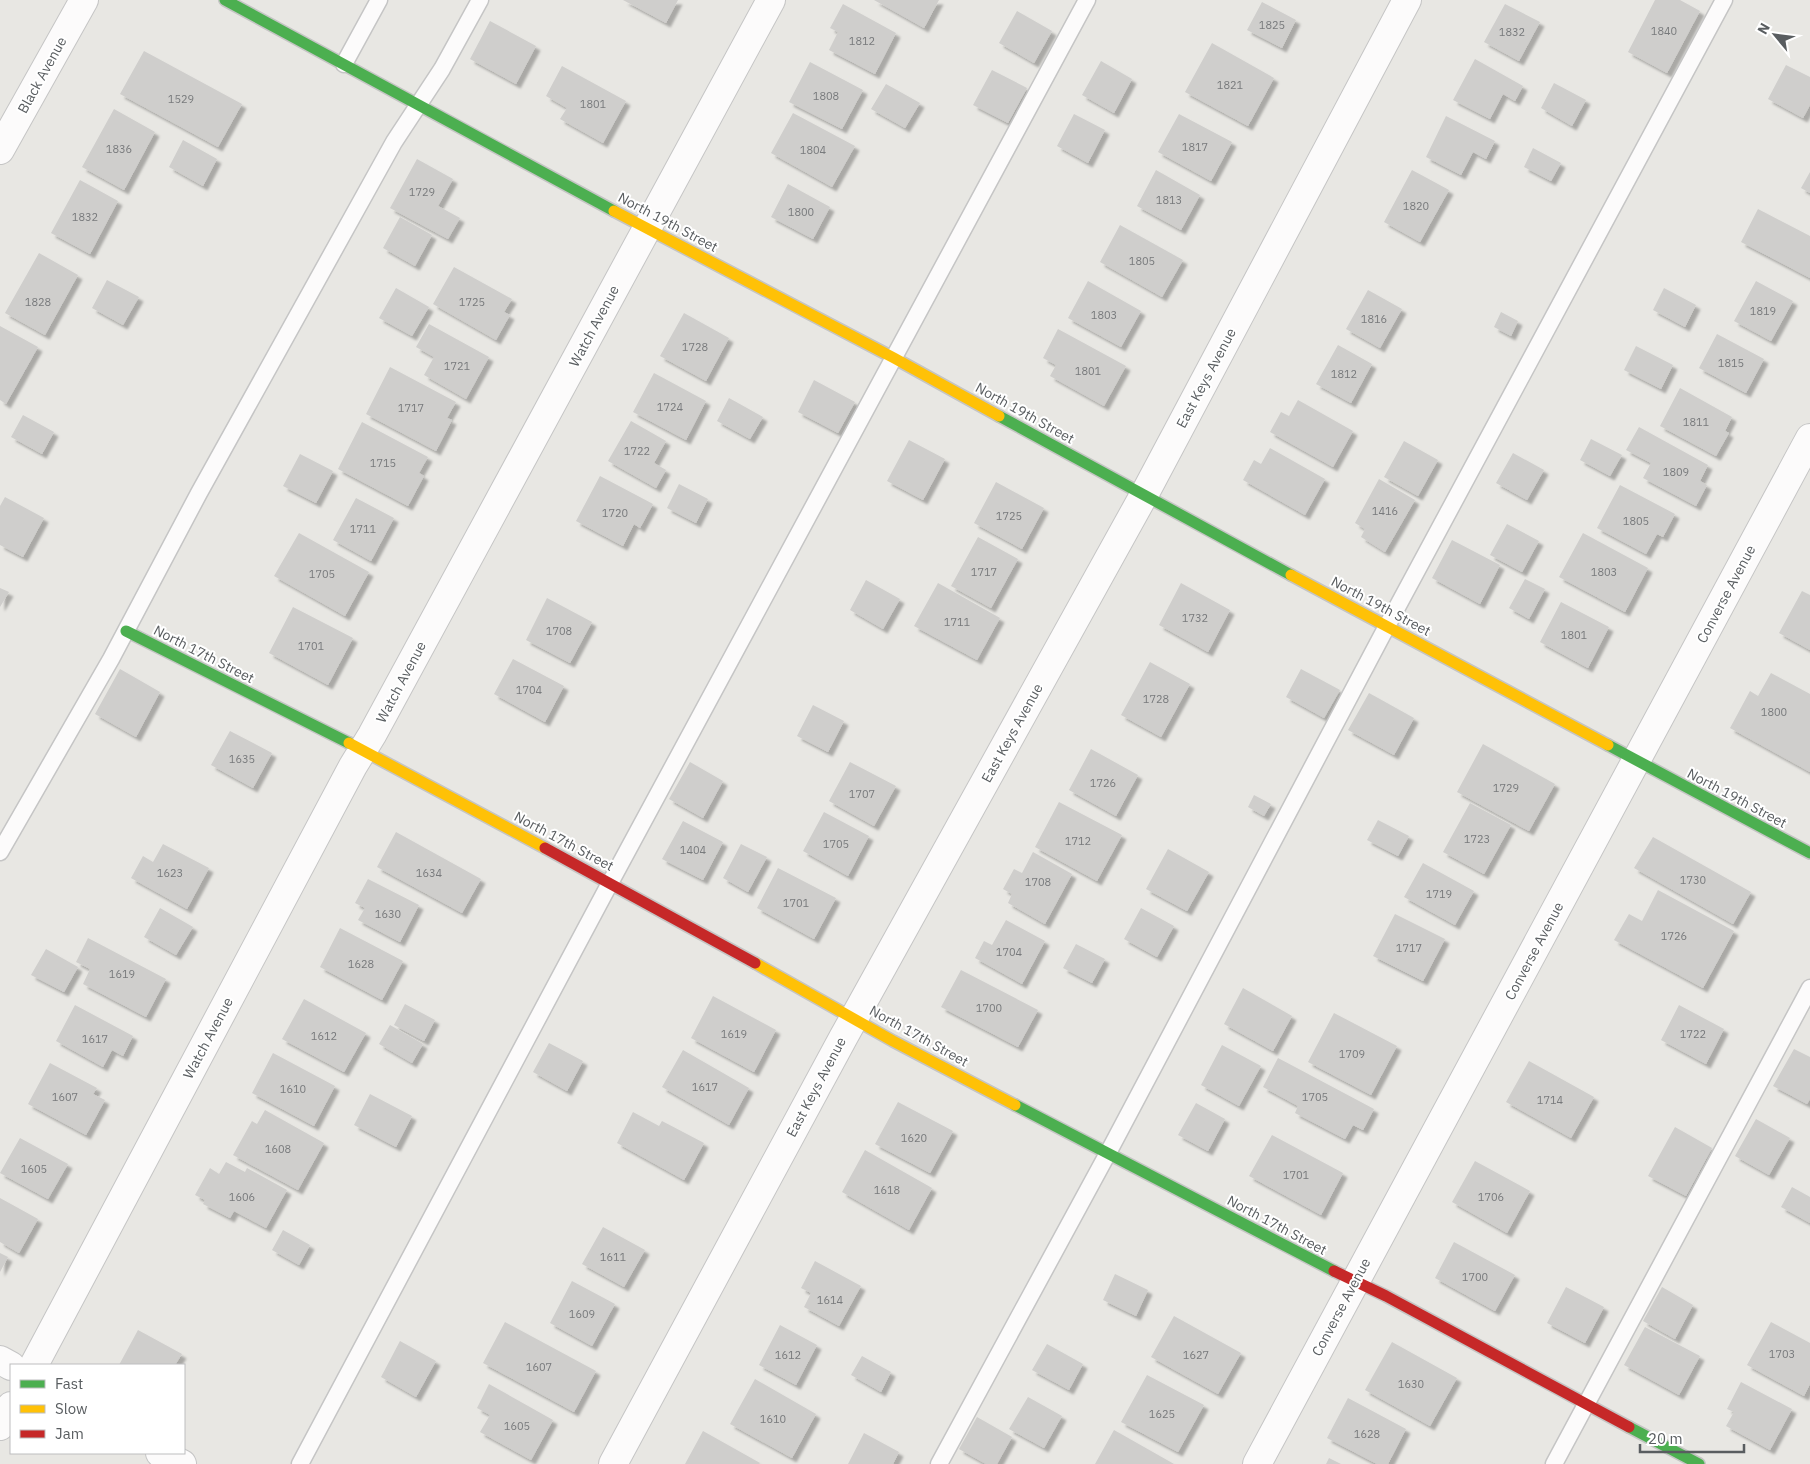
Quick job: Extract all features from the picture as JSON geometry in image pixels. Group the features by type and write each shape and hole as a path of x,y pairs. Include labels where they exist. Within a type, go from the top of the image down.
{"street":[{"name":"Black Avenue","path":"0,150 84,0"},
{"name":"North 19th Street","path":"225,0 646,228 894,358 1144,495 1810,853"},
{"name":"Watch Avenue","path":"35,1364 353,766 646,228 670,188 770,0"},
{"name":"East Keys Avenue","path":"613,1464 854,1018 1144,495 1407,0"},
{"name":"Converse Avenue","path":"1257,1464 1810,438"},
{"name":"North 17th Street","path":"126,631 363,750 610,883 893,1041 1355,1282 1386,1296 1699,1464"},
{"path":"0,1426 10,1408"},
{"path":"162,1454 182,1464"}],"lane":[{"path":"344,64 379,0"},
{"path":"0,852 126,631 199,493 394,142 442,69 480,0"},
{"path":"300,1464 610,883 1087,0"},
{"path":"939,1464 1108,1153 1387,626 1724,0"},
{"path":"1554,1464 1810,988"}],"building":[{"path":"623,0 678,0 666,23"},
{"path":"874,0 939,0 924,28"},
{"path":"1655,0 1680,0 1700,11 1667,73 1628,52"},
{"path":"1262,2 1296,20 1282,48 1247,30"},
{"path":"843,4 896,33 875,74 829,50 838,32 830,28"},
{"path":"1505,4 1540,22 1519,61 1484,42"},
{"path":"1017,11 1052,31 1034,63 999,43"},
{"path":"490,21 536,46 516,84 470,59"},
{"path":"1212,43 1274,78 1248,126 1185,92"},
{"path":"144,51 242,104 218,147 120,94"},
{"path":"1475,59 1523,86 1515,101 1503,94 1490,119 1453,100"},
{"path":"1101,61 1132,79 1114,113 1082,95"},
{"path":"810,62 863,90 842,129 789,102"},
{"path":"1786,65 1810,77 1810,105 1803,118 1768,99"},
{"path":"562,66 626,101 603,143 560,119 567,108 546,96"},
{"path":"992,70 1027,88 1008,123 973,105"},
{"path":"1554,83 1586,100 1572,126 1541,108"},
{"path":"886,84 920,103 905,128 871,109"},
{"path":"114,109 155,132 124,190 82,167"},
{"path":"793,113 855,146 832,187 771,153"},
{"path":"1074,114 1105,130 1088,163 1057,146"},
{"path":"1179,114 1232,142 1211,181 1158,152"},
{"path":"1446,116 1495,141 1486,159 1473,152 1461,175 1426,157"},
{"path":"183,140 217,159 203,186 169,167"},
{"path":"1533,148 1561,163 1551,181 1524,167"},
{"path":"417,159 453,179 438,206 460,218 448,239 390,208"},
{"path":"1156,170 1200,195 1181,230 1137,206"},
{"path":"1412,170 1449,190 1420,242 1384,222"},
{"path":"1810,172 1810,193 1801,188"},
{"path":"80,180 118,201 90,254 51,233"},
{"path":"788,184 830,207 813,239 771,217"},
{"path":"1758,209 1810,236 1810,278 1741,242"},
{"path":"400,217 432,235 415,266 383,248"},
{"path":"1120,225 1183,260 1162,297 1100,262"},
{"path":"39,253 78,275 45,335 5,313"},
{"path":"454,267 512,299 504,312 510,315 496,340 433,304"},
{"path":"107,280 139,297 123,325 92,308"},
{"path":"1088,281 1141,311 1121,347 1068,318"},
{"path":"1756,281 1793,301 1771,341 1734,321"},
{"path":"396,288 429,307 412,336 379,318"},
{"path":"1664,288 1696,305 1685,327 1653,310"},
{"path":"1368,290 1402,309 1380,348 1346,329"},
{"path":"1501,312 1518,321 1511,336 1494,327"},
{"path":"684,313 729,338 706,381 660,356"},
{"path":"429,324 489,357 466,399 424,375 434,357 416,347"},
{"path":"0,326 38,347 6,404 0,400"},
{"path":"1058,329 1126,366 1104,406 1050,376 1056,365 1043,358"},
{"path":"1717,334 1764,359 1746,393 1699,368"},
{"path":"1338,345 1372,364 1351,403 1316,384"},
{"path":"1636,346 1673,365 1661,389 1624,370"},
{"path":"390,367 456,402 447,418 452,420 436,451 366,414"},
{"path":"654,373 706,401 686,440 633,412"},
{"path":"814,380 855,402 838,433 798,412"},
{"path":"1680,388 1732,417 1725,431 1729,433 1716,456 1660,426"},
{"path":"729,398 763,417 750,439 717,421"},
{"path":"1298,400 1353,431 1333,467 1270,432 1281,412 1289,416"},
{"path":"23,415 54,432 42,454 11,437"},
{"path":"631,421 666,441 654,463 666,470 656,488 608,461"},
{"path":"362,422 428,457 419,473 424,476 408,506 338,469"},
{"path":"1639,427 1708,465 1700,481 1707,485 1696,506 1643,478 1651,463 1626,450"},
{"path":"1591,439 1622,455 1610,476 1580,460"},
{"path":"909,440 945,459 923,500 887,481"},
{"path":"1404,441 1438,460 1418,496 1384,477"},
{"path":"1270,448 1325,479 1305,515 1243,480 1254,460 1261,464"},
{"path":"1513,453 1544,470 1527,500 1496,483"},
{"path":"300,454 333,471 316,503 283,486"},
{"path":"600,476 653,504 640,528 634,524 623,546 576,521"},
{"path":"1379,479 1415,500 1385,552 1361,537 1365,529 1355,523"},
{"path":"996,482 1044,508 1022,549 974,523"},
{"path":"679,484 708,499 696,523 667,508"},
{"path":"1620,485 1675,514 1663,537 1657,534 1646,554 1597,528"},
{"path":"5,497 44,518 23,557 0,545 0,506"},
{"path":"356,498 394,518 371,561 333,540"},
{"path":"1507,524 1539,541 1522,572 1490,555"},
{"path":"299,533 369,572 345,616 274,576"},
{"path":"1583,533 1648,568 1625,612 1559,577"},
{"path":"978,537 1018,559 991,608 951,586"},
{"path":"1452,540 1500,565 1480,604 1432,578"},
{"path":"1525,579 1545,589 1529,619 1509,608"},
{"path":"866,580 900,599 883,629 850,610"},
{"path":"938,583 1000,618 977,660 914,626"},
{"path":"1181,583 1230,610 1208,652 1159,625"},
{"path":"0,588 9,592 0,607"},
{"path":"1802,591 1810,595 1810,650 1779,633"},
{"path":"547,598 592,622 570,663 526,640"},
{"path":"1561,602 1609,627 1588,668 1540,642"},
{"path":"293,607 353,638 328,685 269,653"},
{"path":"513,659 564,686 545,722 494,694"},
{"path":"1150,662 1190,684 1161,737 1121,715"},
{"path":"120,669 160,692 136,737 95,714"},
{"path":"1301,669 1340,690 1324,718 1286,697"},
{"path":"1771,673 1810,694 1810,772 1730,728 1750,691 1758,696"},
{"path":"1369,693 1414,718 1394,755 1348,730"},
{"path":"813,705 844,721 828,752 797,736"},
{"path":"230,731 272,753 253,788 211,765"},
{"path":"1483,744 1555,784 1529,831 1457,792"},
{"path":"1091,749 1138,775 1116,816 1069,790"},
{"path":"690,762 723,781 703,818 669,799"},
{"path":"850,762 896,786 874,826 829,801"},
{"path":"1254,795 1271,804 1264,816 1248,807"},
{"path":"1059,802 1122,835 1097,881 1035,847"},
{"path":"1470,803 1511,825 1484,874 1443,852"},
{"path":"824,812 869,836 848,876 803,851"},
{"path":"1378,820 1409,836 1398,856 1367,840"},
{"path":"683,821 723,842 703,880 662,859"},
{"path":"396,832 481,879 462,913 377,867"},
{"path":"1653,837 1751,892 1733,924 1634,868"},
{"path":"163,844 209,868 187,909 131,878 143,856 153,862"},
{"path":"741,844 767,857 748,892 723,878"},
{"path":"1168,849 1209,872 1187,911 1146,889"},
{"path":"1033,852 1072,874 1045,924 1008,903 1012,894 1003,889 1014,869 1022,873"},
{"path":"1423,863 1474,891 1455,925 1404,897"},
{"path":"778,868 836,898 814,939 757,908"},
{"path":"368,879 419,905 400,942 358,920 365,908 355,903"},
{"path":"1658,890 1734,931 1703,988 1614,940 1629,914 1642,921"},
{"path":"160,908 193,927 176,955 144,937"},
{"path":"1141,908 1174,926 1157,957 1124,939"},
{"path":"1395,914 1445,939 1423,981 1373,956"},
{"path":"1006,920 1045,941 1022,984 975,958 984,941 992,945"},
{"path":"340,928 403,961 382,1000 320,967"},
{"path":"88,938 166,979 146,1017 83,984 90,969 76,962"},
{"path":"1076,944 1105,959 1092,983 1063,968"},
{"path":"46,949 78,967 64,992 31,975"},
{"path":"961,970 1038,1010 1018,1047 941,1007"},
{"path":"1243,988 1292,1016 1273,1051 1224,1024"},
{"path":"713,996 776,1030 754,1072 691,1038"},
{"path":"304,999 366,1033 344,1072 282,1039"},
{"path":"405,1004 435,1020 424,1041 394,1025"},
{"path":"75,1005 133,1036 123,1056 112,1050 103,1067 56,1041"},
{"path":"1679,1005 1724,1029 1706,1064 1661,1040"},
{"path":"1334,1013 1397,1046 1371,1095 1308,1062"},
{"path":"390,1025 423,1044 412,1063 379,1044"},
{"path":"549,1043 583,1061 567,1091 533,1072"},
{"path":"1222,1045 1261,1066 1239,1106 1201,1085"},
{"path":"1794,1049 1810,1057 1810,1099 1807,1104 1773,1086"},
{"path":"683,1050 749,1088 729,1125 662,1087"},
{"path":"273,1053 335,1086 314,1126 252,1093"},
{"path":"1278,1058 1374,1109 1363,1130 1353,1125 1345,1139 1295,1113 1298,1106 1263,1087"},
{"path":"1529,1061 1594,1097 1571,1138 1506,1102"},
{"path":"50,1063 97,1088 93,1094 105,1100 86,1135 28,1104"},
{"path":"370,1094 412,1116 396,1147 354,1125"},
{"path":"898,1102 953,1131 930,1173 875,1144"},
{"path":"1196,1103 1225,1119 1208,1151 1178,1135"},
{"path":"265,1110 324,1143 298,1190 233,1155 252,1121 257,1124"},
{"path":"633,1112 659,1126 662,1121 704,1143 684,1180 617,1143"},
{"path":"1756,1119 1790,1138 1769,1175 1735,1156"},
{"path":"1675,1127 1712,1148 1686,1196 1648,1176"},
{"path":"1272,1135 1343,1173 1321,1215 1249,1176"},
{"path":"20,1138 68,1164 48,1199 0,1173"},
{"path":"865,1150 932,1188 909,1230 842,1192"},
{"path":"1475,1161 1530,1191 1507,1233 1452,1202"},
{"path":"226,1162 245,1172 247,1168 287,1190 266,1228 234,1211 230,1218 203,1204 205,1200 195,1195 210,1168 219,1174"},
{"path":"1792,1187 1810,1197 1810,1223 1781,1207"},
{"path":"0,1198 38,1219 19,1253 0,1242"},
{"path":"603,1227 645,1250 624,1287 582,1264"},
{"path":"283,1230 310,1245 299,1265 272,1250"},
{"path":"1454,1242 1515,1275 1495,1311 1435,1278"},
{"path":"0,1253 8,1257 0,1272"},
{"path":"815,1261 861,1286 839,1326 804,1307 811,1293 801,1288"},
{"path":"1115,1274 1148,1290 1136,1316 1103,1300"},
{"path":"572,1281 615,1304 592,1346 550,1323"},
{"path":"1566,1287 1604,1307 1585,1343 1547,1323"},
{"path":"1662,1287 1693,1305 1675,1339 1643,1321"},
{"path":"1174,1316 1241,1353 1218,1394 1151,1357"},
{"path":"505,1322 596,1371 574,1412 483,1363"},
{"path":"1771,1322 1810,1343 1810,1384 1804,1396 1747,1365"},
{"path":"780,1325 817,1345 796,1385 759,1365"},
{"path":"1645,1327 1700,1356 1679,1395 1624,1365"},
{"path":"138,1330 182,1354 176,1364 120,1364"},
{"path":"400,1341 436,1361 416,1397 381,1377"},
{"path":"1392,1342 1457,1378 1430,1426 1365,1390"},
{"path":"1047,1344 1083,1364 1069,1390 1032,1370"},
{"path":"862,1356 891,1372 881,1392 851,1375"},
{"path":"1147,1375 1204,1405 1178,1452 1121,1422"},
{"path":"755,1379 816,1414 792,1458 730,1424"},
{"path":"1741,1382 1792,1409 1770,1450 1726,1426 1734,1412 1727,1409"},
{"path":"489,1384 553,1420 531,1460 480,1432 490,1415 477,1408"},
{"path":"1028,1397 1062,1416 1044,1448 1009,1429"},
{"path":"1348,1398 1406,1429 1388,1464 1377,1464 1327,1438"},
{"path":"977,1417 1012,1437 997,1464 986,1464 959,1449"},
{"path":"1114,1430 1174,1464 1095,1464"},
{"path":"703,1431 760,1463 685,1464"},
{"path":"864,1433 899,1452 893,1464 848,1464"},
{"path":"1329,1458 1341,1464 1326,1464"}],"traffic: fast":[{"path":"225,0 614,211"},
{"path":"999,416 1291,575"},
{"path":"126,631 349,743"},
{"path":"1608,745 1810,853"},
{"path":"1015,1105 1334,1271"},
{"path":"1629,1427 1699,1464"}],"traffic: slow":[{"path":"614,211 894,358 999,416"},
{"path":"1291,575 1608,745"},
{"path":"349,743 545,848"},
{"path":"755,963 893,1041 1015,1105"}],"traffic: jam":[{"path":"545,848 755,963"},
{"path":"1334,1271 1386,1296 1629,1427"}]}
